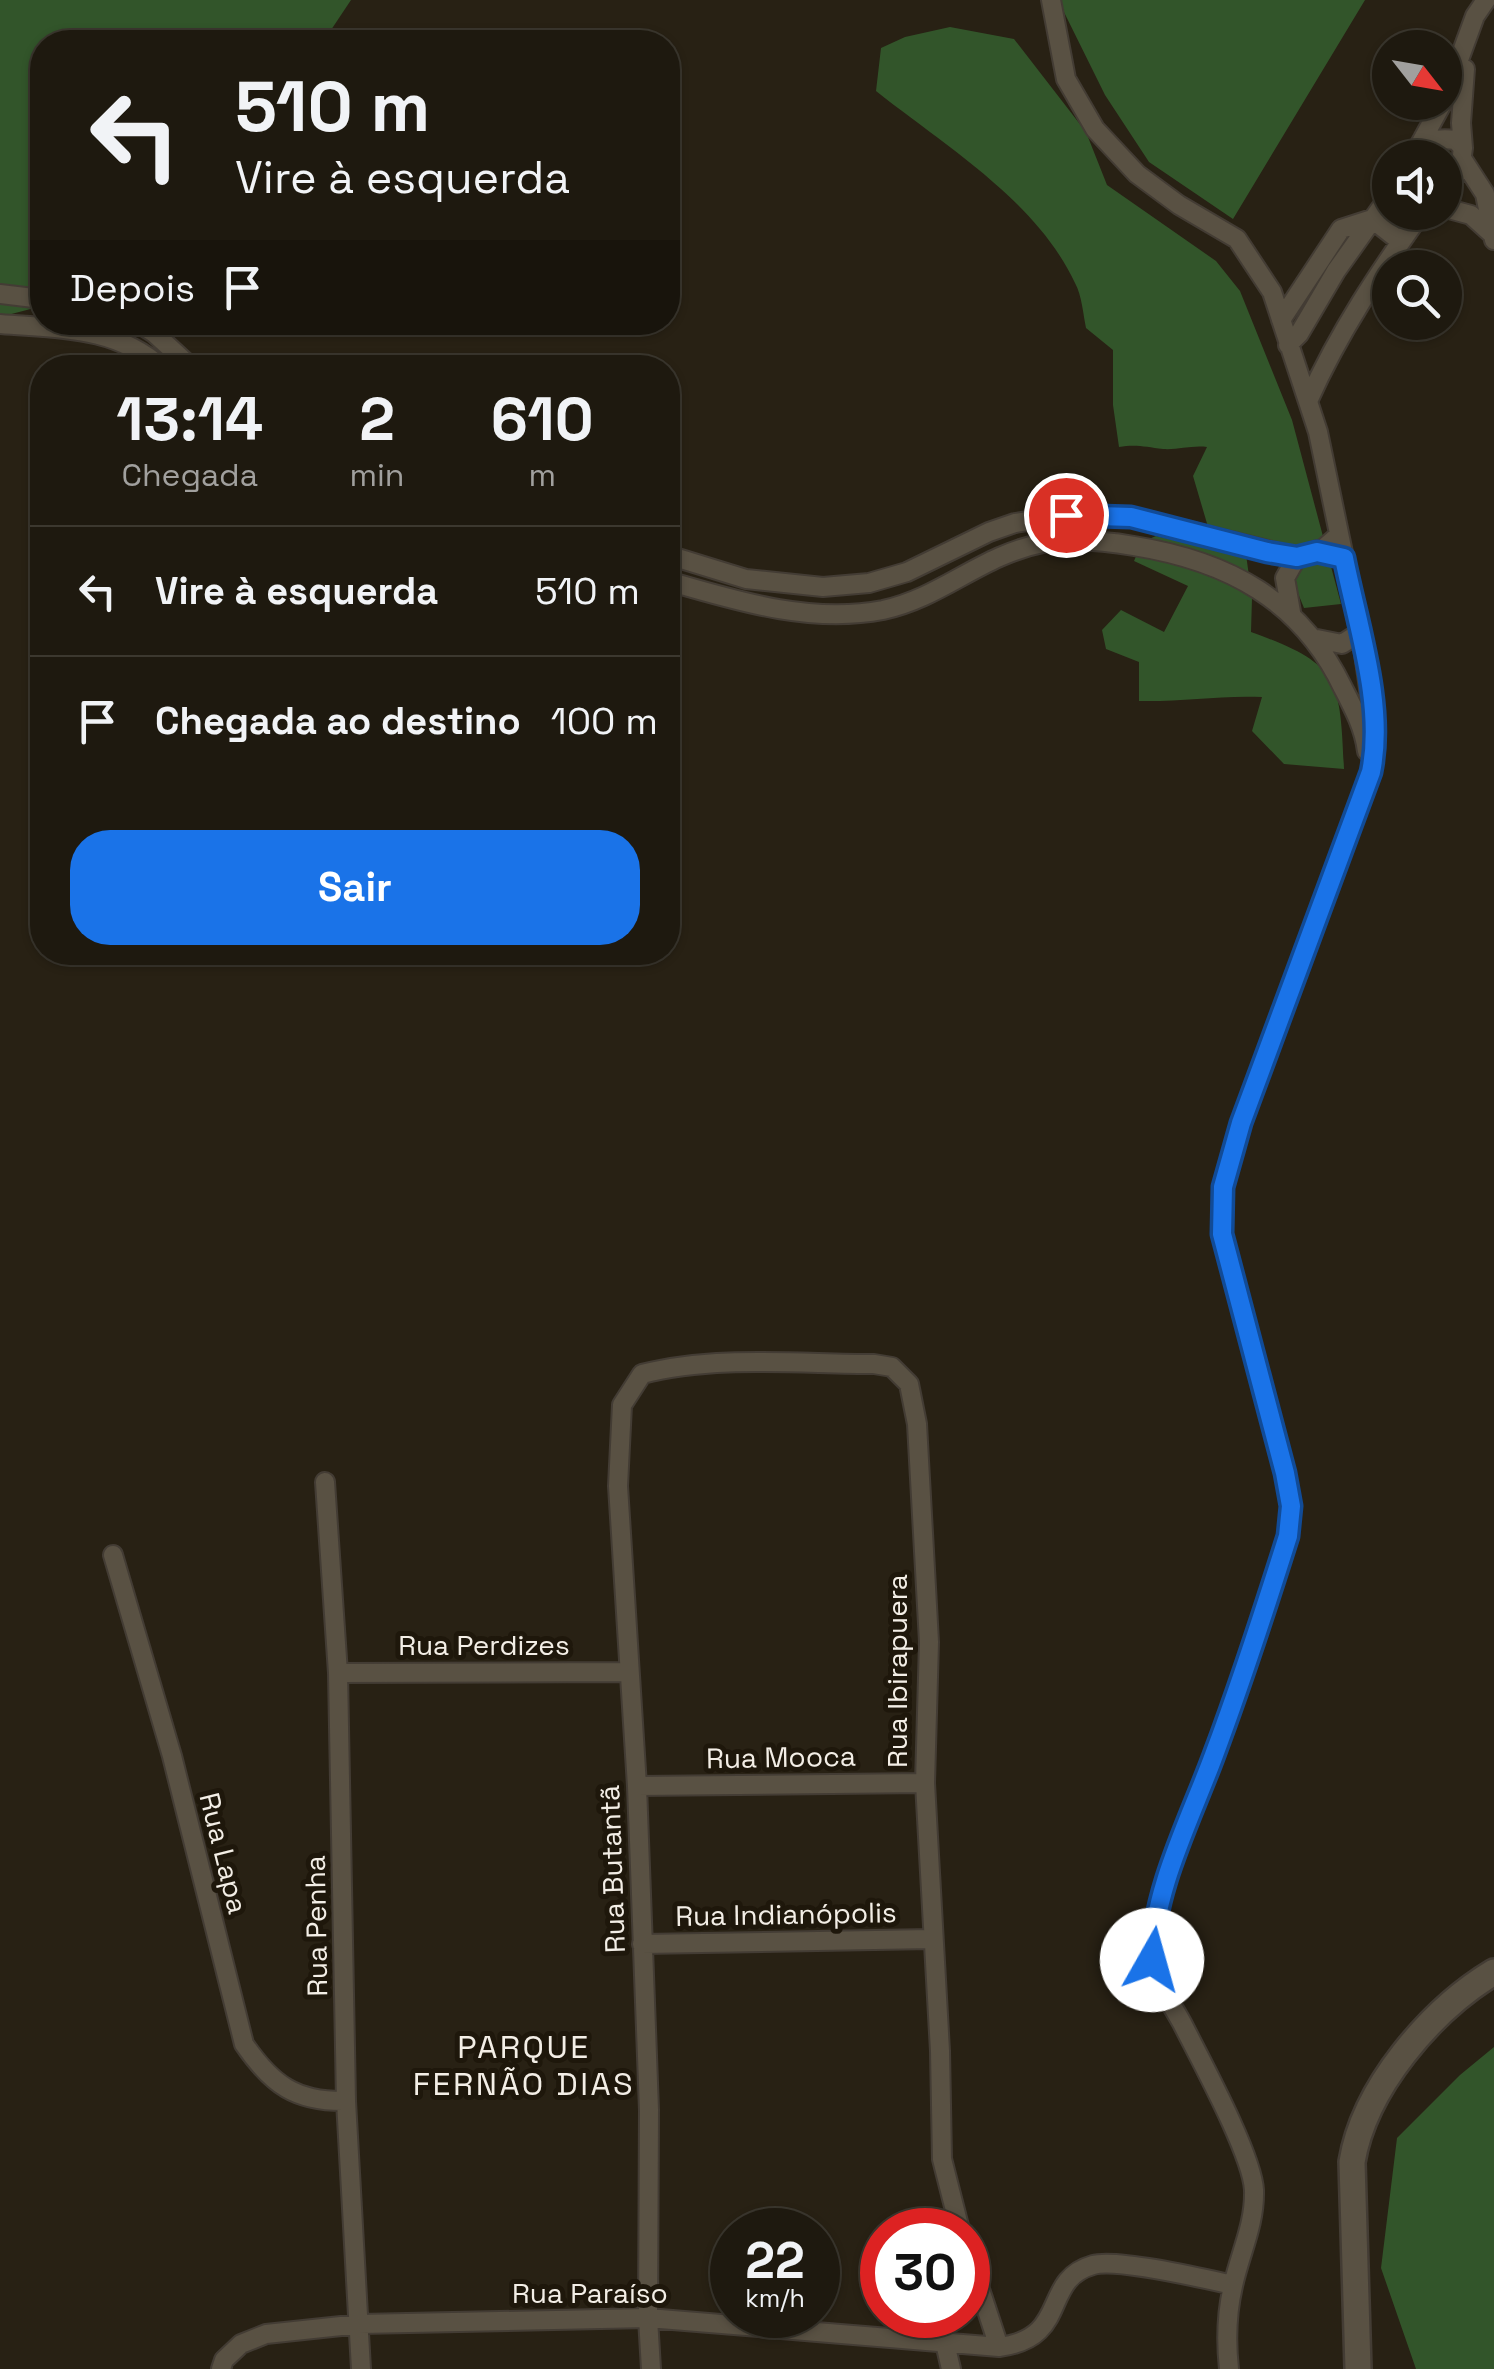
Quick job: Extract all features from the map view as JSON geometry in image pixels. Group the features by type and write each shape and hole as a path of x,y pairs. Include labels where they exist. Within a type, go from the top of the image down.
{"main road":[{"path":"1358,2369 1352,2162 1356,2137 1368,2108 1398,2060 1441,2014 1494,1972"}],"street":[{"path":"1051,0 1066,79 1094,129 1137,174 1179,205 1237,239 1272,292 1281,320 1294,340 1360,633 1375,727 1371,772 1241,1123 1223,1187 1222,1234 1291,1506 1288,1536 1219,1742 1162,1894 1153,1935 1152,1960 1162,1989 1250,2169 1254,2188 1250,2231 1233,2285 1227,2343 1229,2369"},
{"path":"1462,52 1486,0"},
{"path":"1462,159 1465,44"},
{"path":"1463,154 1485,194 1493,237"},
{"path":"1462,213 1471,215 1493,237"},
{"path":"1281,320 1342,228 1372,219"},
{"path":"1294,340 1372,219"},
{"path":"1386,230 1400,241"},
{"path":"1309,400 1328,356 1408,230"},
{"path":"0,294 30,298"},
{"path":"0,324 30,326"},
{"path":"109,335 144,355"},
{"path":"156,335 178,355"},
{"path":"1294,340 1328,356"},
{"path":"680,559 778,584 850,586 907,572 945,551 1015,523 1066,515 1100,515 1165,524 1297,557 1317,552 1339,535"},
{"path":"680,584 757,606 837,614 883,610 917,600 985,562 1016,550 1075,540 1151,549 1212,565 1262,591 1292,614 1316,640 1358,716 1371,772"},
{"path":"1317,552 1344,558"},
{"path":"1292,614 1285,578 1297,557"},
{"path":"1316,640 1342,644 1360,633"},
{"name":"Rua Ibirapuera","path":"642,1374 667,1367 874,1364 892,1368 909,1384 917,1424 928,1642 925,1783 942,2159 954,2208"},
{"name":"Rua Butantã","path":"642,1374 622,1405 618,1486 637,1786 650,2110 651,2369"},
{"name":"Rua Penha","path":"325,1482 338,1673 346,2101 362,2369"},
{"name":"Rua Lapa","path":"113,1554 172,1756 244,2044 267,2074 288,2091 316,2102 346,2101"},
{"name":"Rua Perdizes","path":"338,1673 629,1672"},
{"name":"Rua Mooca","path":"637,1786 925,1783"},
{"name":"Rua Indianópolis","path":"642,1944 931,1939"},
{"path":"990,2320 999,2348 1032,2339 1074,2274 1096,2264 1181,2273 1233,2285"},
{"name":"Rua Paraíso","path":"220,2369 241,2344 266,2334 360,2324 648,2318 999,2348"},
{"path":"945,2343 950,2369"}],"green space":[{"path":"0,0 351,0 331,30 30,30 30,309 0,317"},
{"path":"1058,0 1365,0 1233,219 1149,162 1105,95"},
{"path":"950,27 1014,39 1086,132 1107,185 1216,261 1240,291 1292,420 1341,604 1304,608 1277,542 1245,547 1252,598 1251,632 1303,654 1329,679 1340,714 1344,769 1284,764 1252,731 1262,697 1139,701 1139,662 1106,649 1102,630 1121,610 1164,632 1188,586 1134,561 1142,542 1156,536 1183,542 1211,537 1193,476 1207,447 1119,447 1113,405 1113,350 1086,328 1077,288 1058,253 987,176 876,91 881,48 905,37"},
{"path":"1494,2047 1494,2369 1416,2369 1381,2268 1397,2138"}],"district":[{"name":"PARQUE FERNÃO DIAS","path":"524,2066"}],"route":[{"path":"1066,515 1131,517 1267,552 1297,557 1317,552 1344,558 1376,737 1371,772 1241,1123 1223,1187 1222,1234 1291,1506 1288,1536 1255,1638 1162,1894 1152,1960"}]}
